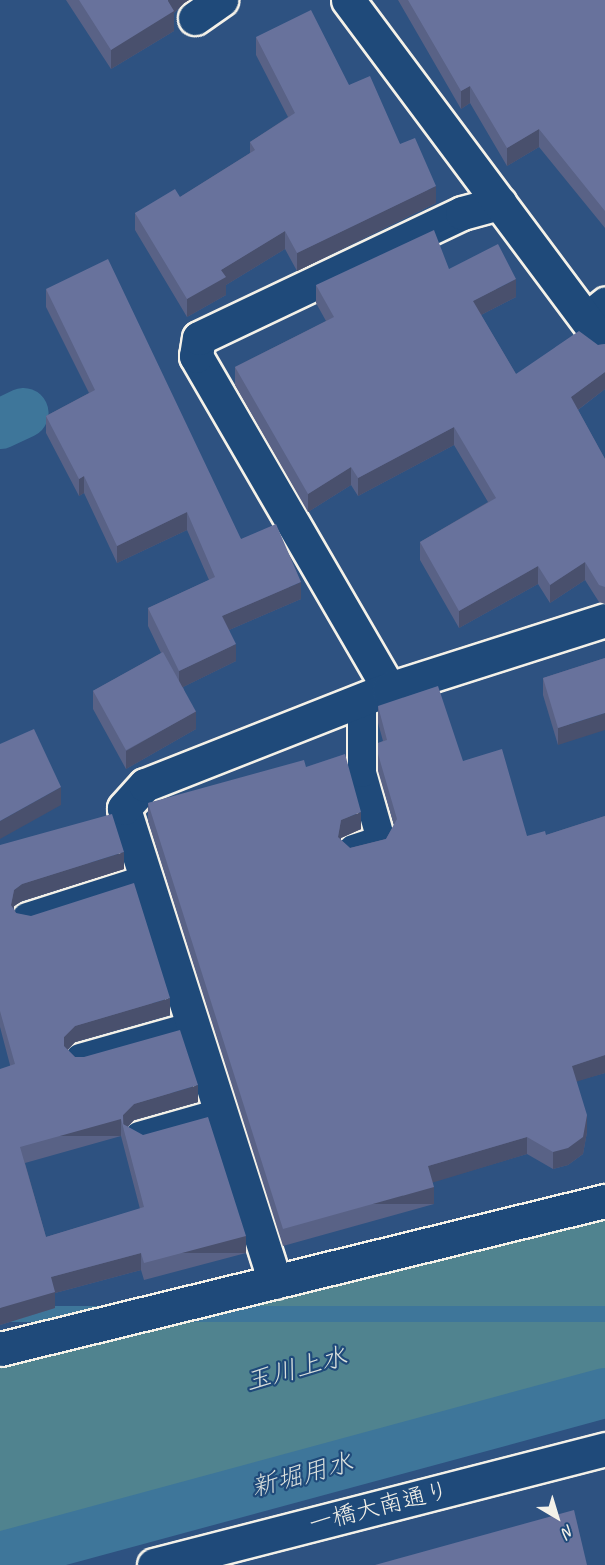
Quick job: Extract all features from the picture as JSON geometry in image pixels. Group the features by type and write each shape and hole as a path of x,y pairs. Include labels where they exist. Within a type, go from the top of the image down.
{"street":[{"path":"348,0 500,203 595,310 605,345"},
{"path":"376,695 196,356 199,338 462,213 500,203"},
{"path":"274,1282 124,808 145,785 376,695 605,620"},
{"path":"0,1348 605,1201"},
{"name":"一橋大南通り","path":"154,1565 605,1449"}],"lane":[{"path":"353,849 381,840 362,773 376,695"},
{"path":"27,916 146,879"},
{"path":"80,1058 193,1026"},
{"path":"139,1136 220,1113"}],"green space":[{"path":"605,1216 605,1406 0,1565 0,1368"}],"water":[{"path":"0,1306 605,1306 605,1322 0,1322"}],"building":[{"path":"79,0 168,0 174,11 111,50"},
{"path":"408,0 605,0 605,211 539,129 507,148 470,86 461,91"},
{"path":"311,10 349,85 370,76 400,144 415,138 436,186 297,253 285,231 221,270 226,277 187,299 135,213 175,189 180,197 255,150 250,142 295,113 256,37"},
{"path":"434,230 449,269 498,244 516,279 473,301 516,374 579,331 598,345 605,344 605,372 571,397 605,459 605,587 599,585 585,562 550,585 538,566 459,611 420,542 496,498 454,427 358,478 351,467 308,494 235,367 334,317 316,285"},
{"path":"108,259 241,539 276,524 301,582 222,616 236,644 179,671 148,608 215,577 187,512 117,546 84,476 79,479 46,416 95,390 46,289"},
{"path":"163,652 196,711 126,750 93,691"},
{"path":"605,658 605,713 558,728 543,678"},
{"path":"438,686 463,761 502,749 527,836 545,831 546,835 605,816 605,1055 572,1066 587,1115 583,1137 568,1148 553,1152 527,1137 428,1166 434,1187 283,1229 148,803 304,760 306,767 345,754 361,812 341,820 338,837 350,848 386,839 397,819 378,754 378,743 387,740 378,706"},
{"path":"34,729 61,787 0,821 0,744"},
{"path":"112,814 124,852 22,884 14,890 11,905 16,913 31,916 134,883 170,998 75,1026 64,1037 64,1046 75,1057 84,1057 180,1030 198,1085 134,1104 123,1115 123,1124 143,1135 208,1117 246,1236 144,1263 141,1253 51,1277 55,1292 0,1308 0,1069 15,1064 0,1011 0,845","holes":["121,1119 144,1207 46,1237 20,1147"]},
{"path":"574,1510 587,1565 375,1565"}],"waterway":[{"path":"0,424 24,413"},
{"name":"新堀用水","path":"0,1557 605,1393"}],"water label":[{"name":"玉川上水","path":"296,1369"}]}
